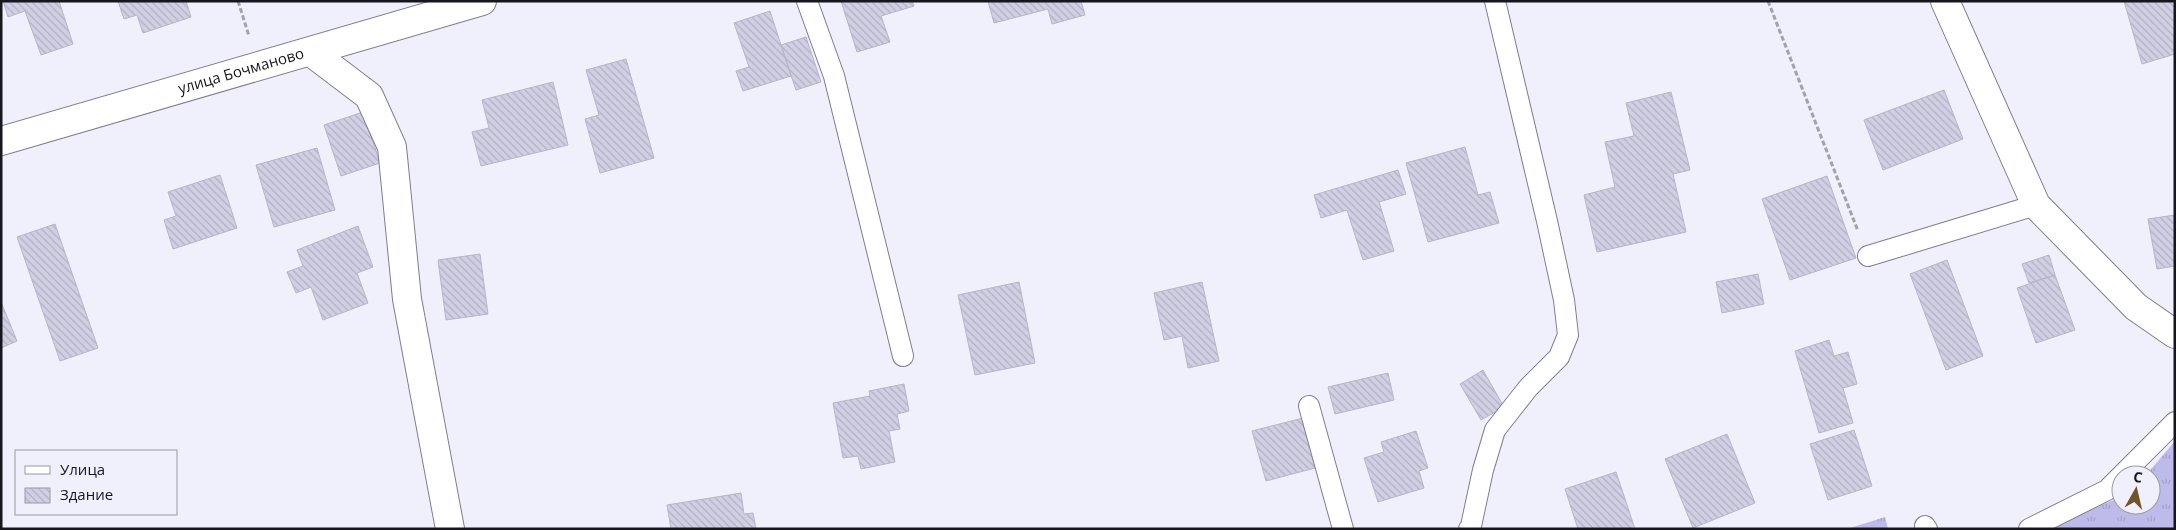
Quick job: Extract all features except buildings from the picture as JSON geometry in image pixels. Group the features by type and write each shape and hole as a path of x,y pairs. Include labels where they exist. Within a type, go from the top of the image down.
{"street":[{"name":"улица Бочманово","path":"1,141 482,1"},
{"path":"1945,1 2036,205 2136,308 2175,334"},
{"path":"311,52 370,96 392,147 407,299 450,529"}],"lane":[{"path":"806,1 834,76 903,356"},
{"path":"1469,529 1495,430 1528,388 1559,358 1568,335 1564,300 1547,221 1495,1"},
{"path":"1868,256 2036,205"},
{"path":"1309,406 1342,529"},
{"path":"2131,465 2175,422"},
{"path":"2029,529 2107,490 2111,486"}],"path":[{"path":"1768,1 1868,256"}],"green space":[{"path":"2175,441 2175,529 2041,529 2111,501 2111,515 2161,515 2161,465 2155,465"},
{"path":"1885,517 1888,529 1847,529"}]}
